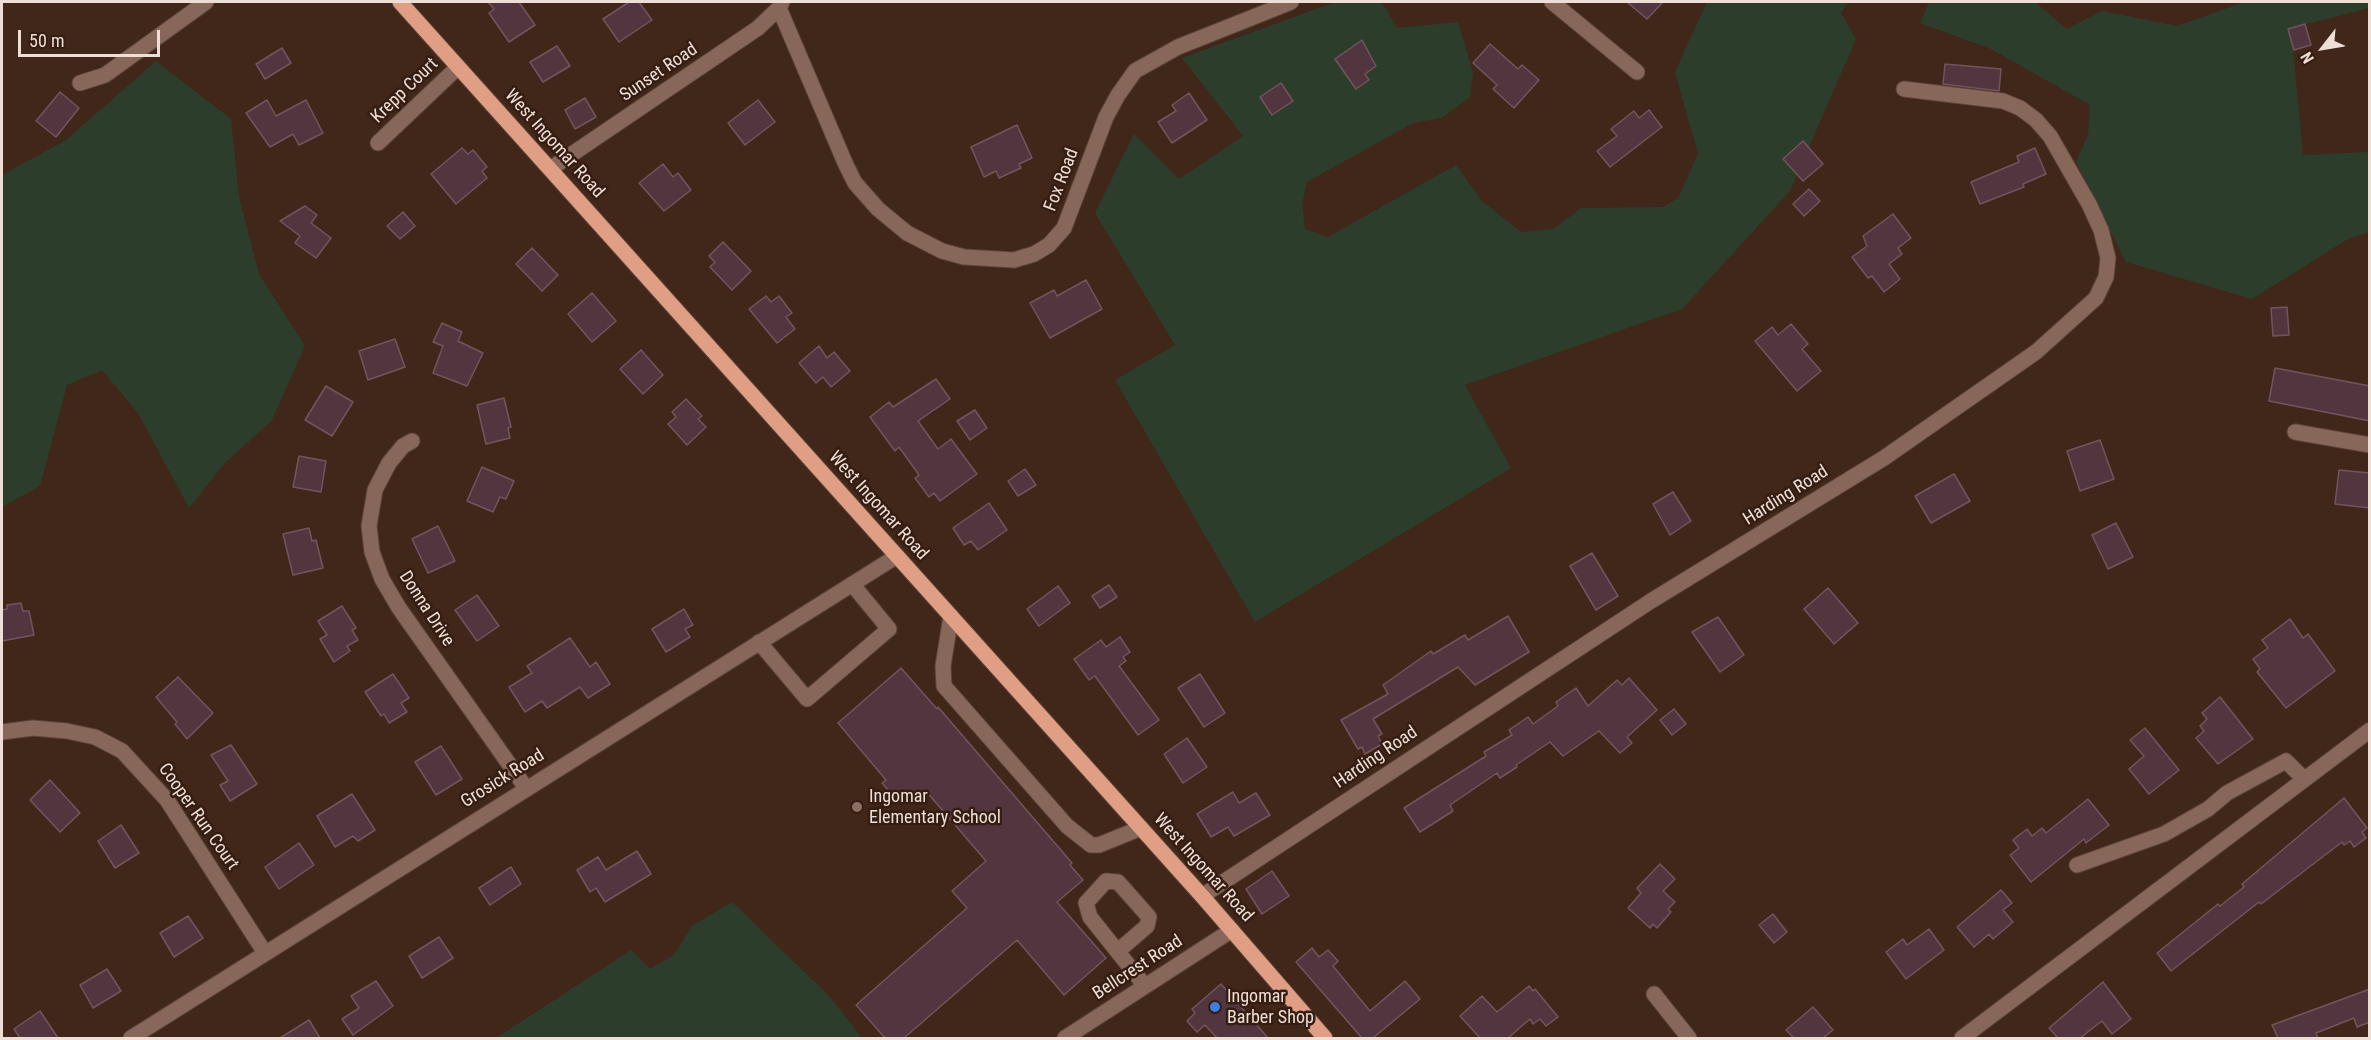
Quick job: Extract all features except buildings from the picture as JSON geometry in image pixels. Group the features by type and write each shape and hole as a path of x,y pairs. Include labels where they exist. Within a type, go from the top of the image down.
{"main road":[{"name":"West Ingomar Road","path":"400,2 1202,896 1325,1038"}],"street":[{"path":"80,83 105,75 206,2"},
{"name":"Fox Road","path":"781,5 846,165 855,183 878,209 907,233 942,251 972,258 1014,260 1049,245 1064,228 1106,117 1135,71 1179,47 1291,2"},
{"path":"1552,2 1637,72"},
{"name":"Sunset Road","path":"550,169 744,38 781,5"},
{"name":"Krepp Court","path":"378,143 458,67"},
{"name":"Harding Road","path":"1202,896 1641,607 1884,458 2036,352 2096,298 2106,277 2108,258 2101,230 2089,204 2050,136 2036,120 2020,108 2003,101 1904,88"},
{"path":"2295,432 2370,445"},
{"name":"Donna Drive","path":"412,441 403,446 389,463 375,490 369,526 372,552 382,579 399,608 526,788"},
{"name":"Grosick Road","path":"131,1038 897,556"},
{"path":"759,642 807,699 889,629 852,584"},
{"path":"951,616 943,666 944,686 1067,826 1091,845 1099,845 1141,828"},
{"name":"Cooper Run Court","path":"2,732 33,728 68,731 94,737 122,751 167,800 265,953"},
{"path":"1962,1038 2370,730"},
{"path":"2077,865 2164,834 2208,809 2227,794 2286,761 2304,779"},
{"path":"1118,951 1147,926 1149,917 1118,882 1106,881 1086,903 1090,917 1145,986"},
{"name":"Bellcrest Road","path":"1065,1038 1232,930"},
{"path":"1654,994 1689,1038"}],"green space":[{"path":"1335,2 1382,2 1397,28 1458,22 1473,72 1470,97 1442,118 1413,123 1307,182 1302,205 1305,229 1328,237 1456,165 1482,201 1521,232 1553,229 1581,208 1663,207 1678,198 1698,154 1675,72 1707,2 1848,2 1841,13 1856,39 1790,191 1682,309 1465,385 1511,468 1255,622 1115,380 1175,345 1095,213 1134,134 1179,179 1243,136 1182,58"},
{"path":"1929,2 2035,2 2067,29 2102,11 2177,26 2244,2 2369,2 2369,8 2291,28 2303,155 2369,152 2369,232 2348,239 2252,299 2126,262 2076,162 2088,135 2090,105 1991,49 1920,23"},
{"path":"156,61 231,119 239,197 259,274 305,346 272,420 225,463 189,508 138,413 102,370 67,385 40,486 2,507 2,175 66,140"},
{"path":"732,902 829,996 862,1038 496,1038 631,950 650,969 674,955 692,926"}],"place":[{"name":"Ingomar Elementary School","path":"857,807"},
{"name":"Ingomar Barber Shop","path":"1215,1007"}]}
